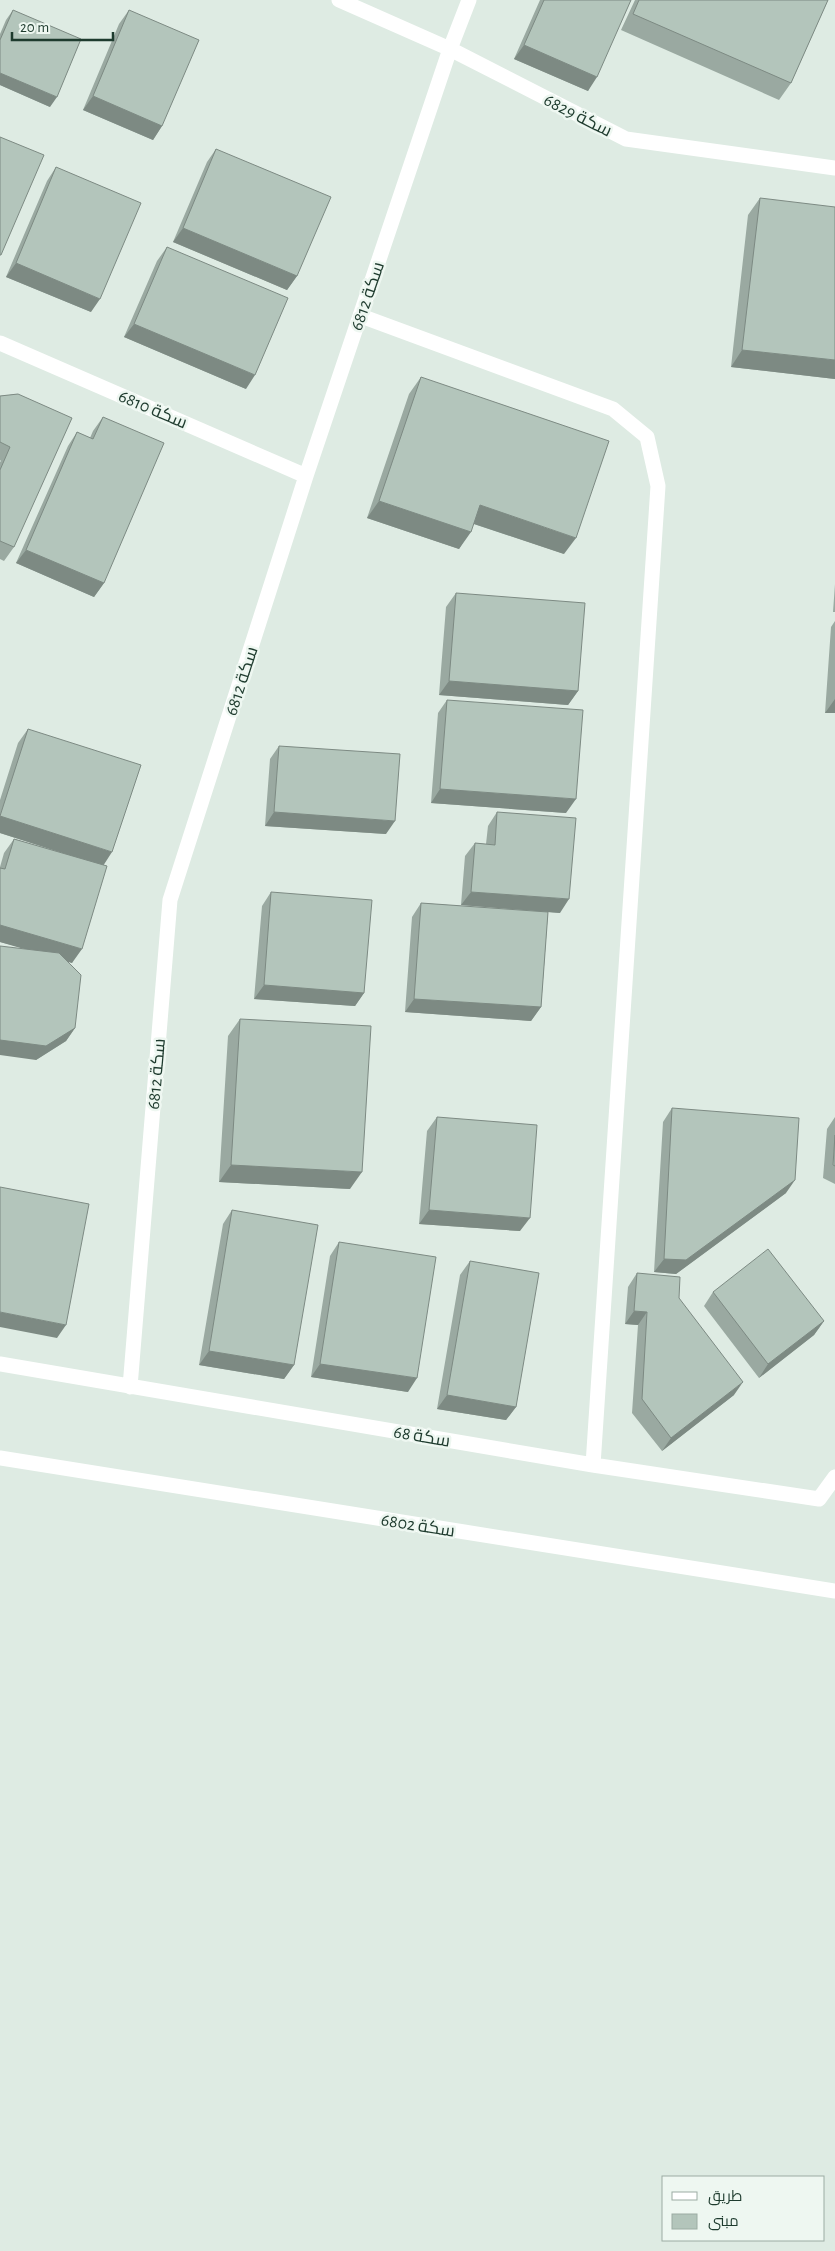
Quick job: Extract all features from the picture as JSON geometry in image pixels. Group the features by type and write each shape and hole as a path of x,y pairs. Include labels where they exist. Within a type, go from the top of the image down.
{"street":[{"name":"سكة 6829","path":"339,0 450,49 626,139 835,168"},
{"name":"سكة 6812","path":"130,1386 170,900 306,476 450,49 470,0"},
{"path":"361,316 613,409 646,437 658,486 593,1466"},
{"name":"سكة 6810","path":"0,343 306,476"},
{"name":"68 سكة","path":"0,1364 593,1466 819,1499 835,1478"},
{"name":"سكة 6802","path":"0,1458 835,1591"}],"building":[{"path":"544,0 631,0 597,77 524,45"},
{"path":"639,0 828,0 791,83 633,14"},
{"path":"13,10 81,39 57,97 0,73 0,40"},
{"path":"129,10 199,40 162,126 93,96"},
{"path":"0,137 44,155 1,255 0,255"},
{"path":"216,149 331,197 297,276 183,228"},
{"path":"56,167 141,203 100,299 16,263"},
{"path":"760,198 835,207 835,360 742,350"},
{"path":"167,247 288,298 255,375 134,324"},
{"path":"421,377 609,441 576,538 480,505 471,532 379,501"},
{"path":"18,394 72,418 14,547 0,541 0,470 10,447 0,442 0,396"},
{"path":"103,417 164,443 104,583 26,550 77,432 93,439"},
{"path":"456,593 585,603 578,691 449,681"},
{"path":"447,700 583,710 576,799 440,789"},
{"path":"28,729 141,765 112,852 0,816"},
{"path":"279,746 400,754 395,821 274,812"},
{"path":"497,812 576,818 569,899 471,892 475,843 495,845"},
{"path":"14,839 107,866 82,949 0,925 0,868 5,869"},
{"path":"271,892 372,900 364,993 264,985"},
{"path":"421,903 548,912 541,1007 414,999"},
{"path":"0,946 59,953 81,975 75,1028 46,1046 0,1040"},
{"path":"240,1019 371,1026 362,1172 231,1165"},
{"path":"672,1108 799,1118 795,1180 686,1260 664,1259"},
{"path":"437,1117 537,1125 530,1218 429,1210"},
{"path":"835,1135 835,1166 833,1165"},
{"path":"0,1187 89,1204 66,1325 0,1312"},
{"path":"232,1210 318,1225 294,1365 209,1351"},
{"path":"339,1242 436,1257 417,1378 320,1364"},
{"path":"768,1249 824,1321 768,1364 713,1292"},
{"path":"470,1261 539,1273 516,1407 447,1395"},
{"path":"637,1273 680,1277 679,1298 743,1382 671,1438 642,1399 647,1312 634,1311"}]}
